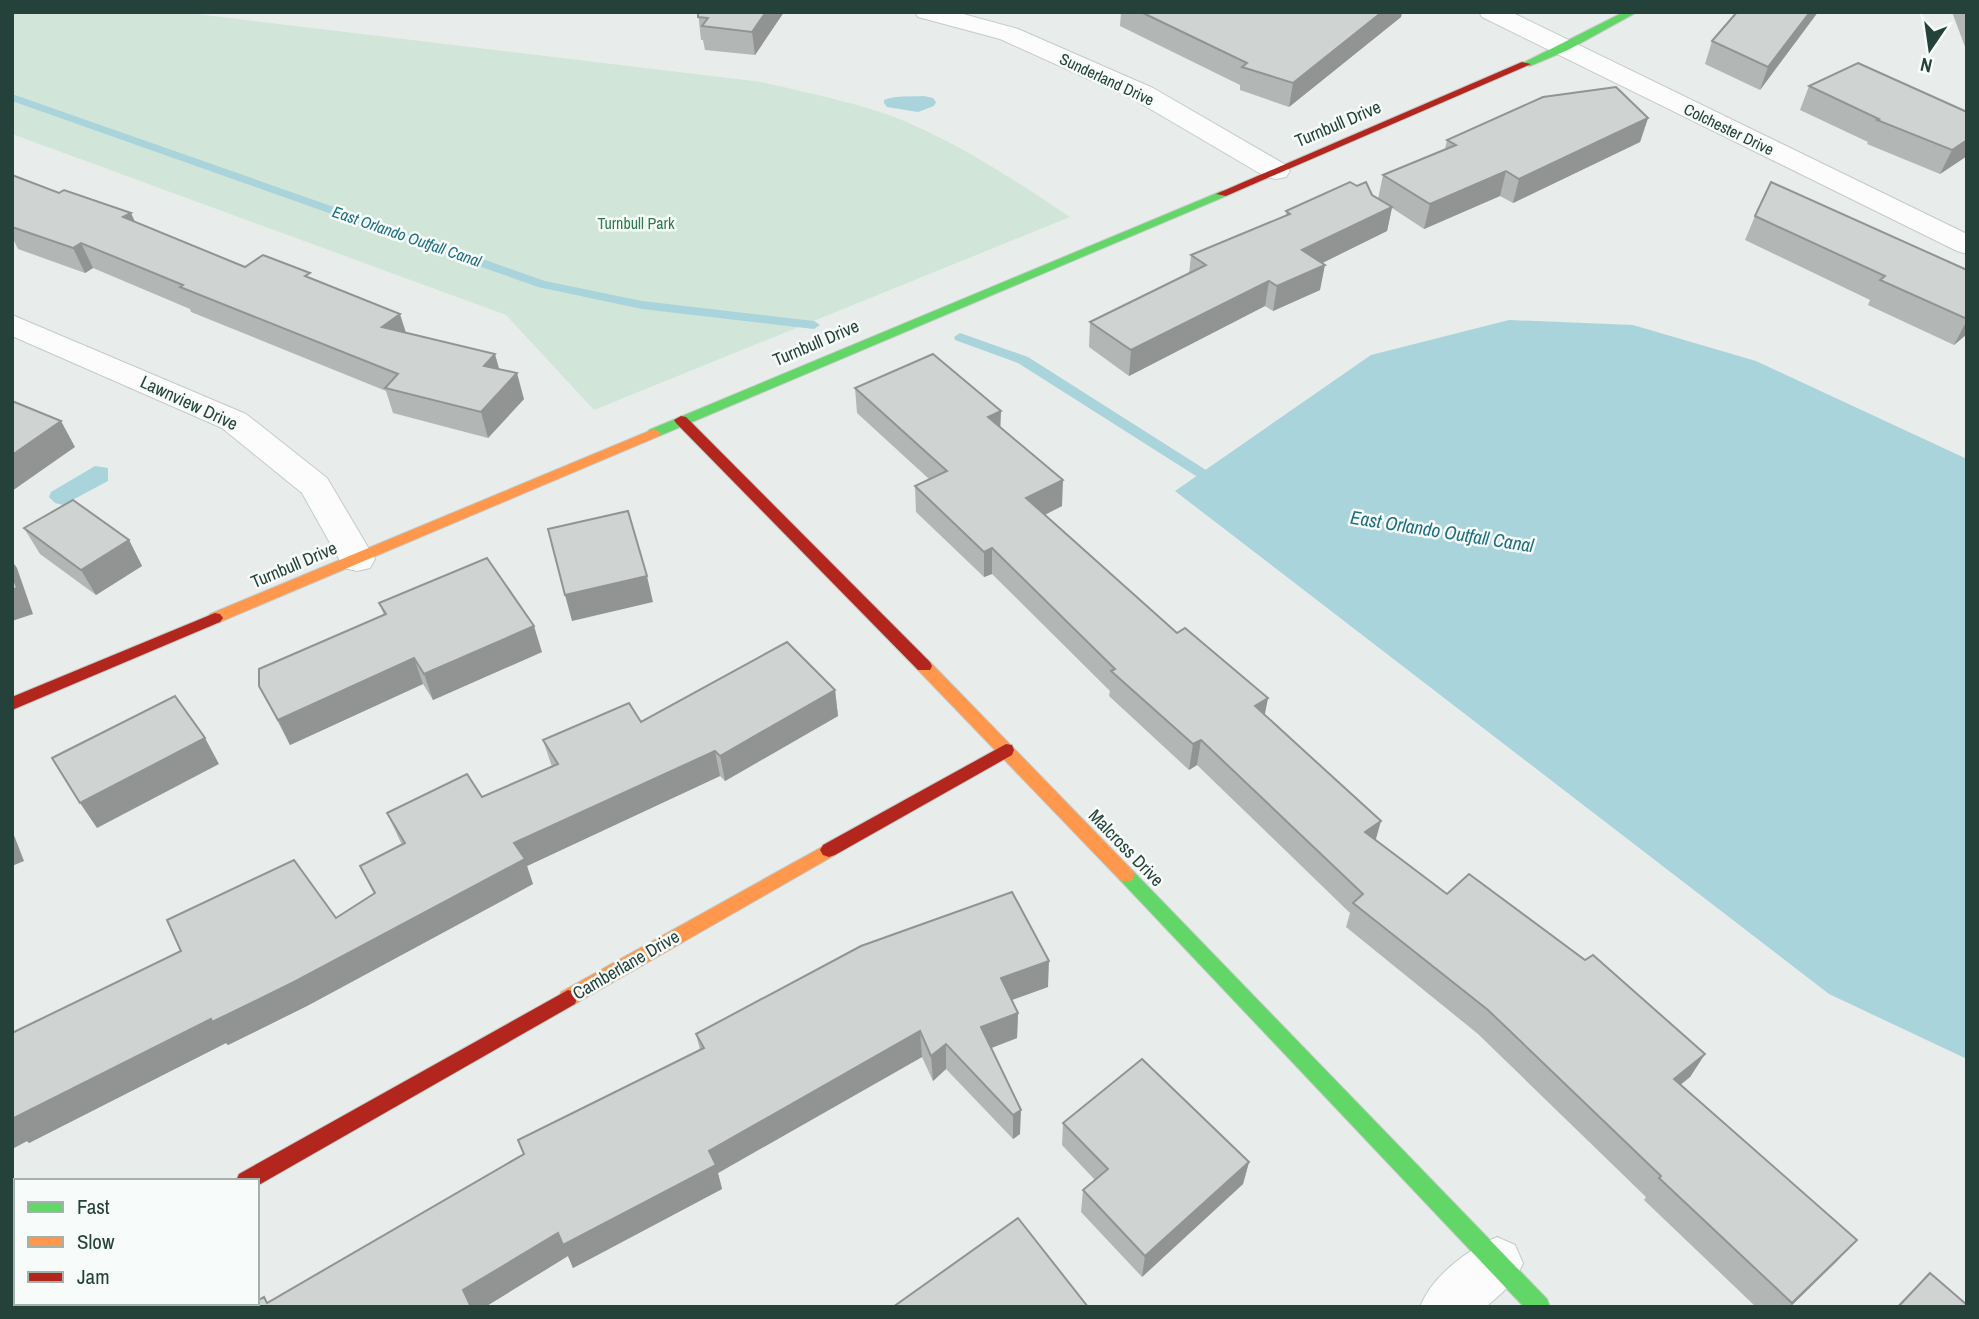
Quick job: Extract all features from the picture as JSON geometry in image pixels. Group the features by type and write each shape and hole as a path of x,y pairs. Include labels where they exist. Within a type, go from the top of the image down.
{"street":[{"name":"Sunderland Drive","path":"927,12 1009,34 1132,89 1276,171"},
{"name":"Colchester Drive","path":"1491,12 1967,245"},
{"name":"Turnbull Drive","path":"12,704 1564,48 1632,12"},
{"name":"Lawnview Drive","path":"12,324 234,421 315,486 357,559"},
{"name":"Malcross Drive","path":"681,420 1006,750 1539,1307"},
{"name":"Camberlane Drive","path":"250,1179 1006,750"},
{"path":"1446,1307 1497,1263"}],"green space":[{"name":"Turnbull Park","path":"12,12 180,12 762,82 844,101 903,121 979,159 1070,217 594,410 506,315 12,134"}],"water":[{"path":"893,97 933,98 936,102 934,106 918,112 887,107 884,103 884,100"},
{"path":"1509,320 1633,325 1756,361 1967,459 1967,1059 1829,994 1175,491 1371,355"},
{"path":"95,466 108,468 108,481 63,505 55,503 49,497 51,492"}],"building":[{"path":"698,12 766,12 752,32 702,26 708,18 698,17"},
{"path":"1141,12 1382,12 1293,83 1242,67 1247,63"},
{"path":"1737,12 1810,12 1768,67 1712,41"},
{"path":"1858,63 1967,112 1967,140 1952,150 1877,120 1879,119 1809,86"},
{"path":"1616,87 1648,118 1519,179 1506,171 1430,204 1383,175 1456,145 1447,140 1543,97"},
{"path":"12,175 59,193 64,190 131,213 123,217 245,267 263,255 310,273 305,276 400,314 382,327 495,354 484,366 517,373 481,412 385,388 398,374 180,287 183,285 81,243 73,248 12,227"},
{"path":"1350,182 1357,186 1366,182 1372,195 1392,207 1302,250 1325,265 1277,286 1269,281 1131,350 1090,322 1206,265 1191,255 1290,214 1286,211"},
{"path":"1771,182 1967,270 1967,319 1880,280 1885,276 1755,216"},
{"path":"933,354 1001,411 988,417 1063,480 1026,498 1177,633 1185,628 1268,698 1255,706 1381,821 1365,832 1447,894 1469,874 1585,960 1593,955 1705,1054 1674,1079 1857,1240 1792,1303 1659,1178 1661,1176 1488,1010 1353,903 1363,894 1201,740 1193,744 1111,671 1115,669 992,548 984,552 915,486 947,471 855,388"},
{"path":"12,401 61,421 12,455"},
{"path":"73,500 129,540 81,570 24,528"},
{"path":"628,511 647,576 565,595 548,529"},
{"path":"487,558 534,626 424,674 414,658 278,720 259,686 259,669 386,614 379,603"},
{"path":"12,574 17,588 12,590"},
{"path":"787,642 835,690 720,756 715,751 514,843 525,859 294,982 212,1022 211,1019 12,1119 12,1033 181,951 167,920 294,860 336,918 375,893 360,866 405,843 387,813 467,774 482,797 558,764 543,740 629,703 641,722"},
{"path":"175,696 205,738 80,803 52,758"},
{"path":"1012,892 1049,961 1001,978 1018,1013 981,1027 1021,1110 1013,1115 946,1044 931,1056 920,1031 709,1151 716,1165 563,1245 558,1233 463,1290 471,1307 247,1307 259,1305 259,1300 264,1297 267,1303 524,1154 518,1140 704,1048 696,1034 861,946"},
{"path":"1142,1059 1249,1162 1145,1256 1083,1190 1108,1169 1063,1123"},
{"path":"1018,1218 1088,1307 893,1307"},
{"path":"1930,1273 1967,1305 1967,1307 1898,1307"}],"waterway":[{"name":"East Orlando Outfall Canal","path":"12,97 542,284 642,305 814,325"},
{"name":"East Orlando Outfall Canal","path":"960,337 1023,360 1201,473 1220,479"}],"traffic: fast":[{"path":"1526,64 1564,48 1632,12"},
{"path":"654,433 1222,194"},
{"path":"1126,875 1539,1307"}],"traffic: slow":[{"path":"215,618 654,433"},
{"path":"924,666 1126,875"},
{"path":"568,998 829,850"}],"traffic: jam":[{"path":"1222,194 1526,64"},
{"path":"681,420 924,666"},
{"path":"12,704 215,618"},
{"path":"829,850 1006,750"},
{"path":"250,1179 568,998"}]}
